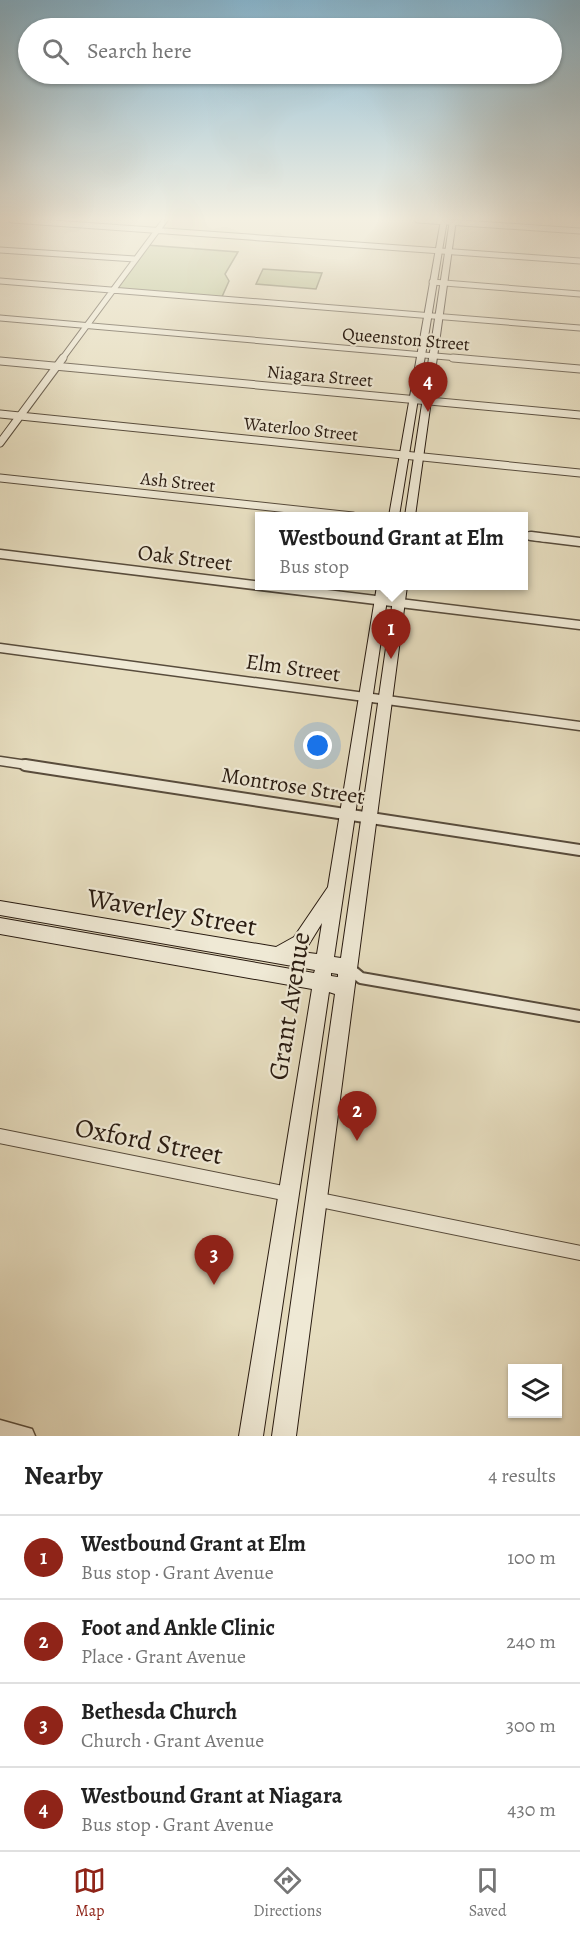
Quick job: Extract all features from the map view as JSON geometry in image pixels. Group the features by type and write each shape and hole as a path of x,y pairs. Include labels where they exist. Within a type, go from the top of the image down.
{"main road":[{"path":"395,512 431,287"},
{"path":"411,512 437,317 443,287"},
{"name":"Grant Avenue","path":"251,1436 382,590"},
{"path":"284,1436 400,590"},
{"path":"277,956 300,943 336,887"},
{"name":"Waverley Street","path":"0,908 277,956 322,973"},
{"name":"Waverley Street","path":"0,926 347,977"}],"street":[{"path":"74,287 580,328"},
{"path":"0,443 113,287"},
{"path":"494,287 580,294"},
{"name":"Queenston Street","path":"0,318 580,369"},
{"name":"Niagara Street","path":"0,361 580,415"},
{"name":"Waterloo Street","path":"0,414 580,473"},
{"name":"Ash Street","path":"0,478 315,512"},
{"path":"528,536 580,542"},
{"name":"Oak Street","path":"0,554 255,585"},
{"name":"Oak Street","path":"292,590 580,625"},
{"name":"Elm Street","path":"0,648 580,726"},
{"name":"Montrose Street","path":"0,761 580,850"},
{"name":"Waverley Street","path":"347,977 580,1016"},
{"name":"Oxford Street","path":"0,1136 288,1194"},
{"path":"315,1199 580,1253"},
{"path":"0,1430 25,1436"}],"green space":[{"path":"113,287 226,287 221,299 111,290"},
{"path":"292,287 317,287 316,289"}],"place":[{"name":"Westbound Grant at Niagara","path":"428,412"},
{"name":"Westbound Grant at Elm","path":"391,659"},
{"name":"Foot and Ankle Clinic","path":"357,1141"},
{"name":"Bethesda Church","path":"214,1285"}]}
